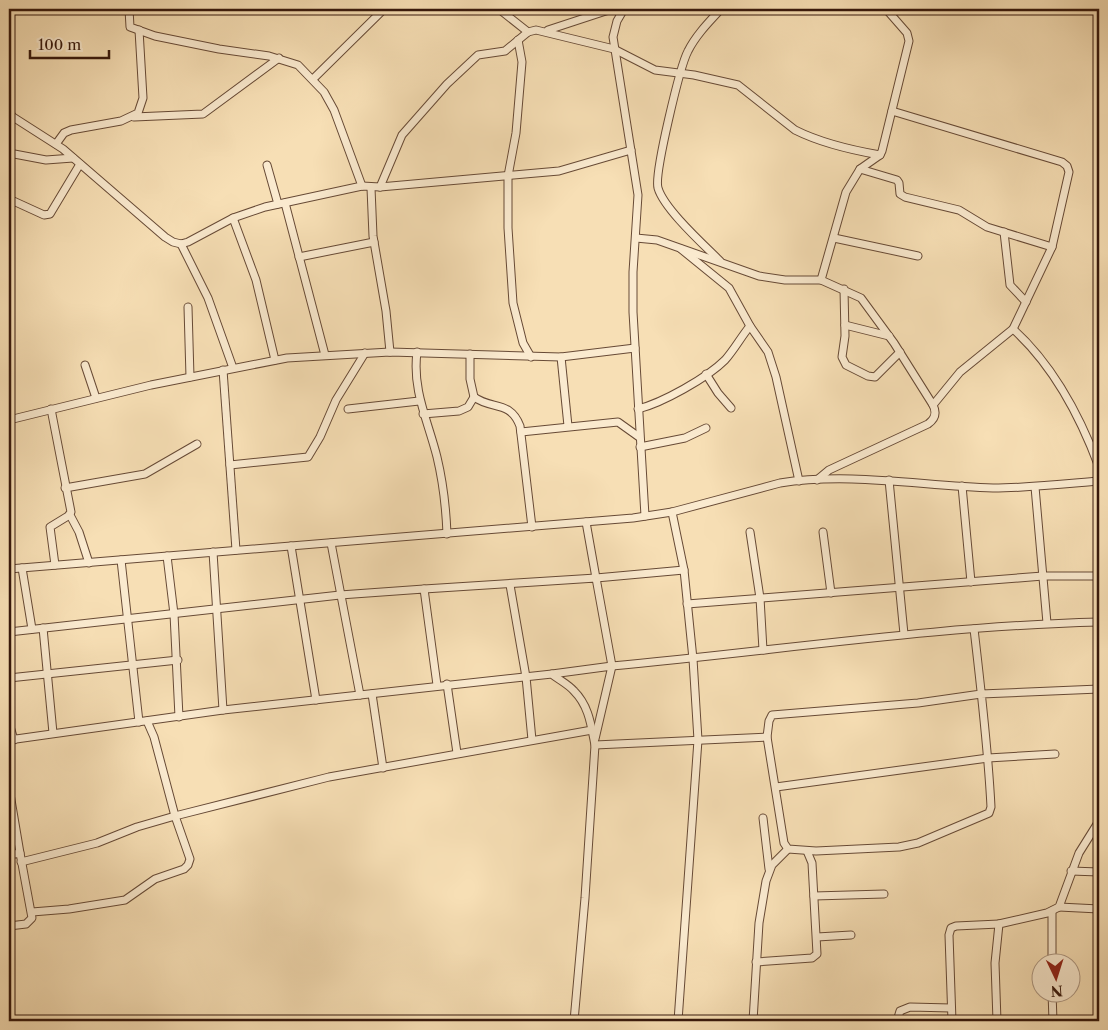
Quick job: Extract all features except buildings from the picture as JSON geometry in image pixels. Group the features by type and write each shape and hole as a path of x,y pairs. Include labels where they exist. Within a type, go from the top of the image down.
{"street":[{"path":"129,9 130,27 155,36 219,49 279,58 298,66 324,92 334,110 362,186"},
{"path":"313,79 384,9"},
{"path":"499,9 528,32"},
{"path":"545,31 612,9"},
{"path":"624,9 613,30 614,49 638,196 633,272 635,348 645,516"},
{"path":"720,261 663,198 658,186 680,73 691,46 721,9"},
{"path":"820,280 834,238 846,192 860,169 880,155 892,111 909,41 907,33 886,9"},
{"path":"133,117 138,113 143,98 139,30"},
{"path":"380,187 402,135 427,105 476,56 505,51 528,32 536,30 614,49 655,70 738,85 765,108 804,135 854,151 880,155"},
{"path":"518,40 522,62 516,133 508,176 507,205 511,288 518,328 531,357"},
{"path":"56,144 64,134 71,130 133,117 203,114 279,58"},
{"path":"892,111 1065,164 1069,172 1052,247 1013,329 960,372 933,405"},
{"path":"9,112 13,117 56,144 165,237 181,244 233,218 282,203 362,186 371,188 559,171 631,150"},
{"path":"9,153 46,160 73,158"},
{"path":"9,199 44,215 50,214 80,164"},
{"path":"267,165 282,203 299,257 325,355"},
{"path":"860,169 898,181 900,194 905,197 959,210 987,227 1052,247"},
{"path":"371,188 374,242 386,311 390,352"},
{"path":"233,218 256,280 276,360"},
{"path":"1004,232 1010,285 1026,302"},
{"path":"636,238 648,238 720,261 744,273 785,280 820,280 844,289 861,298 890,336 933,405 934,417 928,424 829,470 817,480"},
{"path":"834,238 918,256"},
{"path":"299,257 374,242"},
{"path":"181,244 208,298 234,368"},
{"path":"682,249 729,288 750,326 764,344 772,362 799,481"},
{"path":"844,289 844,361 846,365 868,376 876,376 900,352"},
{"path":"188,307 190,377"},
{"path":"845,325 890,336"},
{"path":"638,409 656,404 706,374 725,360 750,326"},
{"path":"1013,329 1030,346 1066,394 1085,431 1099,467"},
{"path":"9,420 96,398 276,360 325,355 390,352 561,357 635,348"},
{"path":"417,352 416,374 422,414 437,457 444,491 448,534"},
{"path":"230,465 308,457 320,437 336,400 365,353"},
{"path":"422,414 459,411 468,407 474,397 470,379 470,354"},
{"path":"561,357 568,426"},
{"path":"85,365 96,398"},
{"path":"223,370 236,550"},
{"path":"706,374 718,393 731,408"},
{"path":"474,397 502,406 515,414 521,432 532,527"},
{"path":"348,409 420,401"},
{"path":"51,409 65,488 71,508 70,515 79,532 89,563"},
{"path":"521,432 621,422 640,436"},
{"path":"640,448 685,438 706,428"},
{"path":"65,488 145,474 197,444"},
{"path":"889,480 904,634"},
{"path":"9,569 532,527 645,516 672,512 767,486 799,481 889,480 962,486 1035,487 1099,481"},
{"path":"962,486 971,582"},
{"path":"1035,487 1047,623"},
{"path":"672,512 684,570 693,658 698,740 678,1021"},
{"path":"54,566 50,527 70,515"},
{"path":"574,1021 585,898 594,743 612,666 586,522"},
{"path":"750,532 760,598 763,650"},
{"path":"822,532 831,593"},
{"path":"331,543 360,695"},
{"path":"291,546 316,700"},
{"path":"213,552 223,710"},
{"path":"167,556 178,660 179,717"},
{"path":"32,912 69,909 125,900 155,880 184,869 190,859 175,816 154,737 143,722 121,560"},
{"path":"22,568 32,629"},
{"path":"9,632 340,595 510,585 684,570"},
{"path":"687,604 1043,576 1099,576"},
{"path":"510,585 526,676 532,740"},
{"path":"424,589 437,685"},
{"path":"9,723 11,740 223,710 904,634 1047,623 1099,622"},
{"path":"43,628 53,734"},
{"path":"974,629 981,694 988,758 991,807 987,814 907,846 807,851 788,848 784,843 767,737 769,720 772,715 777,713 918,702 981,694 1099,689"},
{"path":"9,678 178,660"},
{"path":"552,674 573,690 582,700 591,720 594,743"},
{"path":"448,684 457,753"},
{"path":"372,694 383,768"},
{"path":"21,862 96,843 137,827 175,816 329,777 592,730"},
{"path":"594,743 767,737"},
{"path":"776,787 988,758 1055,754"},
{"path":"9,788 21,862 32,912 30,922 9,926"},
{"path":"752,1021 759,923 769,870 763,818"},
{"path":"1053,952 1055,909 1086,839 1099,821"},
{"path":"769,870 788,848"},
{"path":"756,962 814,957 817,951 812,863 807,851"},
{"path":"9,855 20,853"},
{"path":"1071,871 1099,872"},
{"path":"814,896 884,894"},
{"path":"952,1021 949,935 951,928 956,926 999,924 1055,909 1099,910"},
{"path":"997,1021 995,955 999,924"},
{"path":"816,937 850,935"},
{"path":"1052,1002 1053,1021"},
{"path":"897,1021 900,1011 910,1007 952,1008"}]}
